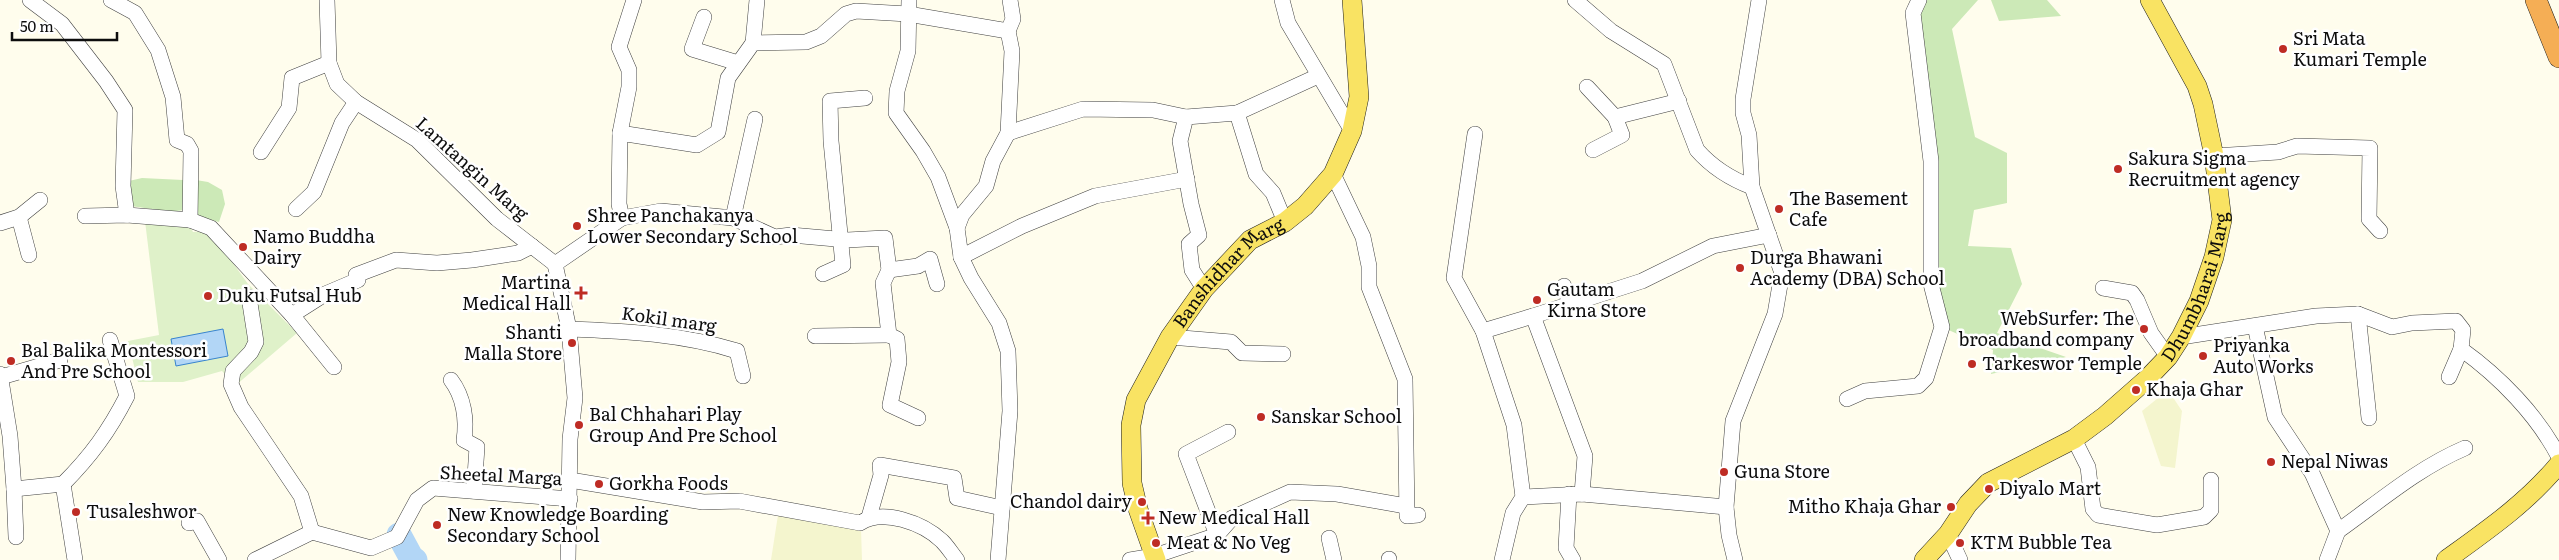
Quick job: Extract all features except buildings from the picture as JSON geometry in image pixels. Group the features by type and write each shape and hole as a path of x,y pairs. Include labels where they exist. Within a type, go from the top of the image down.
{"highway":[{"path":"2536,0 2559,57"}],"main road":[{"name":"Banshidhar Marg","path":"1155,558 1138,509 1132,483 1131,425 1136,400 1170,337 1204,289 1250,240 1284,222 1322,188 1333,174 1352,131 1359,97 1352,0"},
{"name":"Dhumbharai Marg","path":"1924,560 1948,534 1968,504 1988,483 2074,438 2125,399 2168,357 2181,337 2199,301 2214,257 2222,220 2214,156 2203,104 2197,86 2150,0"},
{"path":"2446,560 2520,504 2544,482 2559,464"}],"street":[{"path":"30,0 62,24 106,81 124,110 123,186 126,215"},
{"path":"111,0 135,13 158,50 173,97 177,140 187,144 191,151 190,220"},
{"name":"Lamtangin Marg","path":"327,0 330,63 336,84 356,102 417,140 497,219 555,264"},
{"path":"622,218 619,204 620,132 629,70 619,48 634,0"},
{"path":"620,132 697,145 710,139 718,132 728,78 754,43 757,0"},
{"path":"958,228 962,215 986,186 994,160 1008,133 1012,59 1008,31 1013,19 1010,0"},
{"path":"1282,0 1288,23 1352,131"},
{"path":"1575,0 1611,31 1664,64 1697,150 1706,160 1737,182 1752,187"},
{"path":"1735,560 1729,535 1726,507 1733,421 1775,314 1782,273 1752,187 1750,135 1743,113 1743,99 1759,0"},
{"path":"1847,399 1864,391 1918,386 1926,378 1942,327 1930,284 1930,161 1913,13 1919,0"},
{"path":"754,43 806,42 821,36 846,14 856,11 909,7 1008,31"},
{"path":"909,7 908,51 897,91 896,113 923,151 938,177 958,228 961,257 971,278 999,323 1008,351 1010,411 998,560"},
{"path":"704,17 692,49 738,63"},
{"path":"261,152 289,108 292,78 330,63"},
{"path":"1008,133 1083,109 1153,110 1186,117 1237,113 1318,76"},
{"path":"1587,87 1615,117 1622,135 1593,150"},
{"path":"823,274 842,265 831,141 830,101 865,98"},
{"path":"1615,117 1679,101"},
{"path":"296,209 314,192 342,123 356,102"},
{"path":"1237,113 1256,174 1273,193 1284,222"},
{"path":"1186,117 1180,141 1199,235 1189,244 1192,270 1204,289"},
{"path":"733,218 755,119"},
{"path":"1475,134 1454,278 1483,330 1514,425 1523,497 1513,513 1502,560"},
{"path":"2214,156 2278,152 2297,146 2370,148 2369,219 2380,231"},
{"path":"1130,560 1155,558 1217,535 1232,518 1290,492 1337,494 1412,510 1408,483 1405,379 1369,287 1369,266 1363,237 1333,174"},
{"path":"961,257 1022,226 1095,196 1187,179"},
{"path":"0,224 19,217 40,200"},
{"path":"568,560 570,439 575,398 569,329 555,264 622,218 661,211 733,218 775,237 791,235 885,238 889,270 883,283 889,335"},
{"path":"85,216 126,215 190,220 211,228 292,315 334,367"},
{"path":"19,217 30,254"},
{"path":"1483,330 1642,281 1713,246 1769,235"},
{"path":"292,315 325,294 358,280 356,275 396,260 437,263 472,260 518,252 532,246"},
{"path":"889,270 918,266 930,259 937,284"},
{"path":"1564,286 1570,304"},
{"path":"2103,288 2132,293 2137,300 2151,333 2168,357"},
{"path":"249,296 256,342 251,352 233,371 231,384 241,407 301,496 312,532 255,560"},
{"path":"2181,337 2316,316 2358,314 2392,327 2412,323 2456,321 2463,330 2461,349 2449,377"},
{"path":"2358,314 2369,418"},
{"path":"1532,316 1585,456 1566,548 1573,560"},
{"path":"2255,326 2275,417 2312,473 2338,531"},
{"name":"Kokil marg","path":"569,329 631,331 714,344 737,351 743,376"},
{"path":"815,336 889,335 897,338 899,362 890,405 918,418"},
{"path":"1170,337 1231,342 1242,353 1283,354"},
{"path":"14,489 63,484 88,459 110,429 127,396 110,340"},
{"path":"2461,349 2484,366 2540,424 2559,457"},
{"path":"16,537 14,489 5,437 0,376 60,360"},
{"path":"451,380 457,388 467,422 464,440 477,447 474,491"},
{"path":"1217,535 1186,454 1228,432"},
{"path":"2074,438 2088,467 2093,509 2098,516 2157,525 2204,516 2211,510 2211,480"},
{"path":"2327,560 2338,531 2414,476 2446,456 2465,448"},
{"path":"869,517 881,475 880,465 954,478 957,498 1002,508"},
{"path":"570,480 703,502 739,501 860,523 869,517 896,517 942,541 956,560"},
{"path":"63,484 75,560"},
{"name":"Sheetal Marga","path":"312,532 371,548 397,536 417,500 433,488 570,498"},
{"path":"1523,497 1576,494 1726,507"},
{"path":"189,523 197,522 219,560"},
{"path":"1948,534 1960,560"},
{"path":"1329,538 1334,560"}],"green space":[{"path":"1918,0 1978,0 1952,29 1975,137 2007,153 2007,203 1974,210 1968,246 2011,248 2022,284 1997,333 2066,357 1991,374 1993,350 1942,327 1932,289"},
{"path":"1991,0 2047,0 2061,16 1999,21"},
{"path":"142,178 183,180 183,210 172,212 131,206 129,181"},
{"path":"196,180 208,182 222,190 225,204 219,222 195,216"},
{"name":"Duku Futsal Hub","path":"186,220 193,232 210,231 248,284 297,333 236,385 222,371 183,382 138,382 128,341 159,335 145,221"},
{"path":"2168,390 2182,411 2175,468 2161,466 2142,411"},
{"path":"778,515 861,529 862,560 771,560"}],"water":[{"path":"223,329 228,356 176,366 171,339"}],"waterway":[{"path":"399,535 412,559 415,560"}],"place":[{"name":"Sri Mata Kumari Temple","path":"2283,49"},
{"name":"Sakura Sigma Recruitment agency","path":"2118,169"},
{"name":"The Basement Cafe","path":"1779,209"},
{"name":"Shree Panchakanya Lower Secondary School","path":"577,226"},
{"name":"Namo Buddha Dairy","path":"243,247"},
{"name":"Durga Bhawani Academy (DBA) School","path":"1740,268"},
{"name":"Martina Medical Hall","path":"581,293"},
{"name":"Duku Futsal Hub","path":"208,296"},
{"name":"Gautam Kirna Store","path":"1537,300"},
{"name":"WebSurfer: The broadband company","path":"2144,329"},
{"name":"Shanti Malla Store","path":"572,343"},
{"name":"Priyanka Auto Works","path":"2203,356"},
{"name":"Bal Balika Montessori And Pre School","path":"11,361"},
{"name":"Tarkeswor Temple","path":"1972,364"},
{"name":"Khaja Ghar","path":"2136,390"},
{"name":"Sanskar School","path":"1261,417"},
{"name":"Bal Chhahari Play Group And Pre School","path":"579,425"},
{"name":"Nepal Niwas","path":"2271,462"},
{"name":"Guna Store","path":"1724,472"},
{"name":"Gorkha Foods","path":"599,484"},
{"name":"Diyalo Mart","path":"1989,489"},
{"name":"Chandol dairy","path":"1142,502"},
{"name":"Mitho Khaja Ghar","path":"1951,507"},
{"name":"Tusaleshwor","path":"76,512"},
{"name":"New Medical Hall","path":"1148,518"},
{"name":"New Knowledge Boarding Secondary School","path":"437,525"},
{"name":"Meat & No Veg","path":"1156,543"},
{"name":"KTM Bubble Tea","path":"1960,543"}]}
